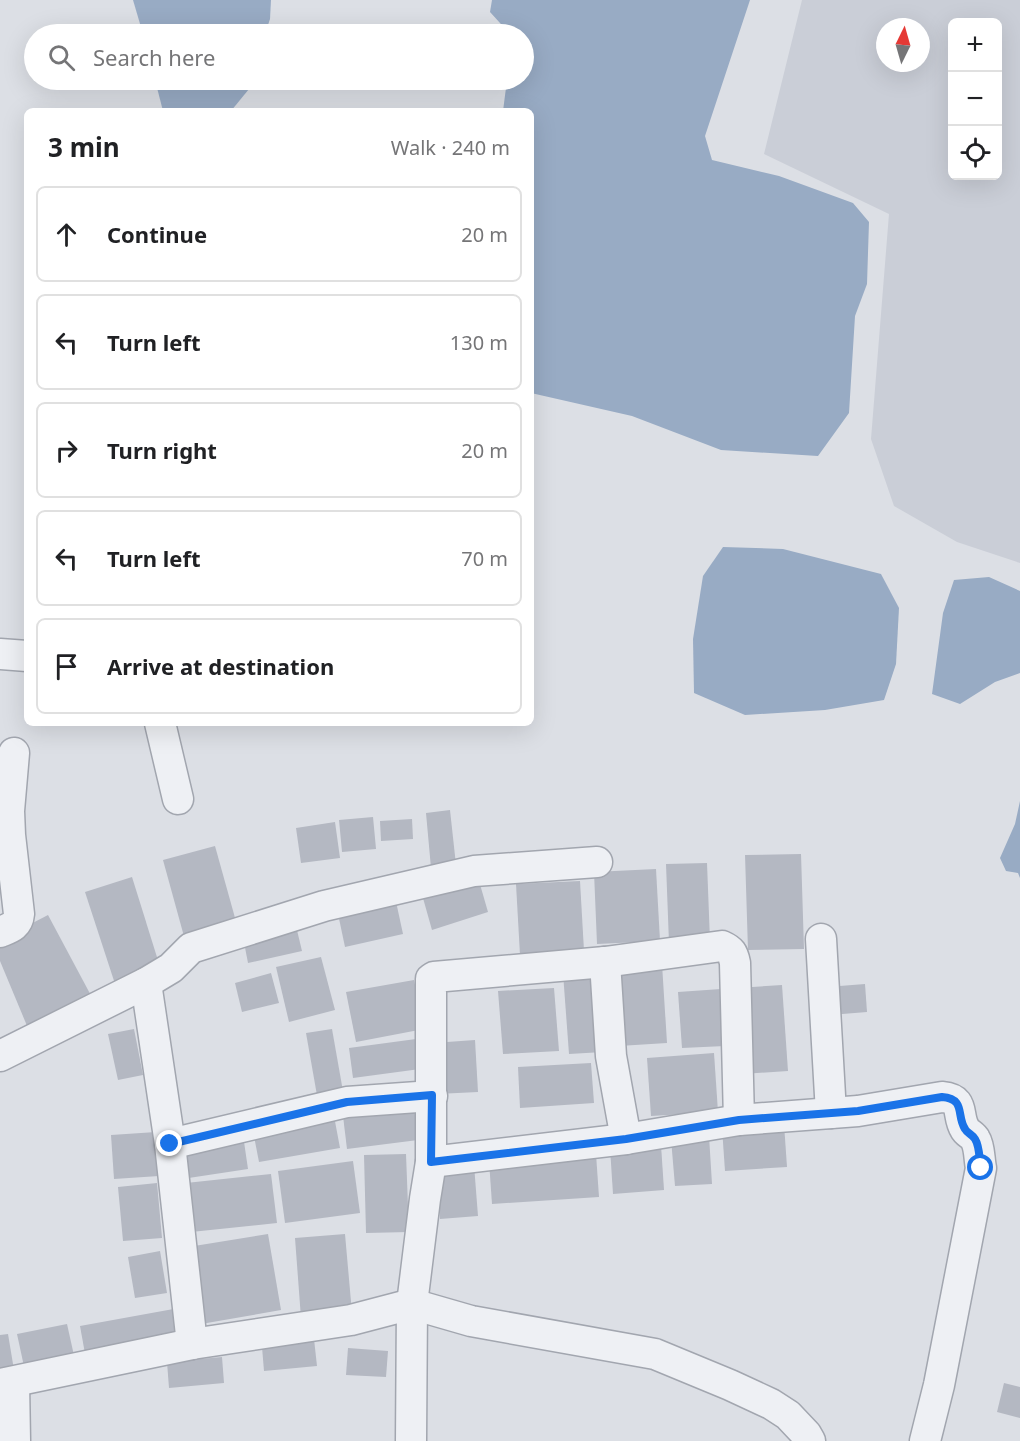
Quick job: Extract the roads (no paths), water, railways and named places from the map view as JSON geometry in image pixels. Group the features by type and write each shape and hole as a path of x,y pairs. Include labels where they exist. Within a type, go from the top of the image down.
{"street":[{"path":"0,654 24,656"},
{"path":"161,726 178,798"},
{"path":"0,932 15,925 20,914 9,812 14,753"},
{"path":"0,1056 146,983 171,968 191,948 324,906 474,871 597,862"},
{"path":"821,939 831,1113"},
{"path":"411,1441 412,1304 431,1162 431,979 605,962 722,945 731,949 735,963 739,1120"},
{"path":"605,962 611,1056 626,1139"},
{"path":"146,983 170,1144 192,1344"},
{"path":"170,1144 347,1102 432,1095"},
{"path":"431,1162 626,1139 739,1120 858,1111 942,1097 953,1099 958,1104 964,1128 975,1137 981,1168 939,1385 925,1441"},
{"path":"15,1441 7,1383 192,1344 351,1320 412,1304 471,1321 655,1354 771,1404 788,1415 810,1441"}],"water":[{"path":"133,0 271,0 268,24 140,24"},
{"path":"492,0 750,0 705,136 712,160 779,176 853,203 869,222 867,284 855,316 849,413 818,456 721,450 632,416 534,394 534,108 503,108 506,90 534,90 534,24 501,24 490,12"},
{"path":"158,90 248,90 233,108 162,108"},
{"path":"723,547 783,549 881,574 899,608 896,664 884,700 825,710 745,715 694,693 693,639 703,576"},
{"path":"989,577 1020,591 1020,673 995,682 960,704 932,694 943,613 954,580"},
{"path":"1020,801 1020,878 1018,873 1006,871 1000,858 1015,824"}]}
